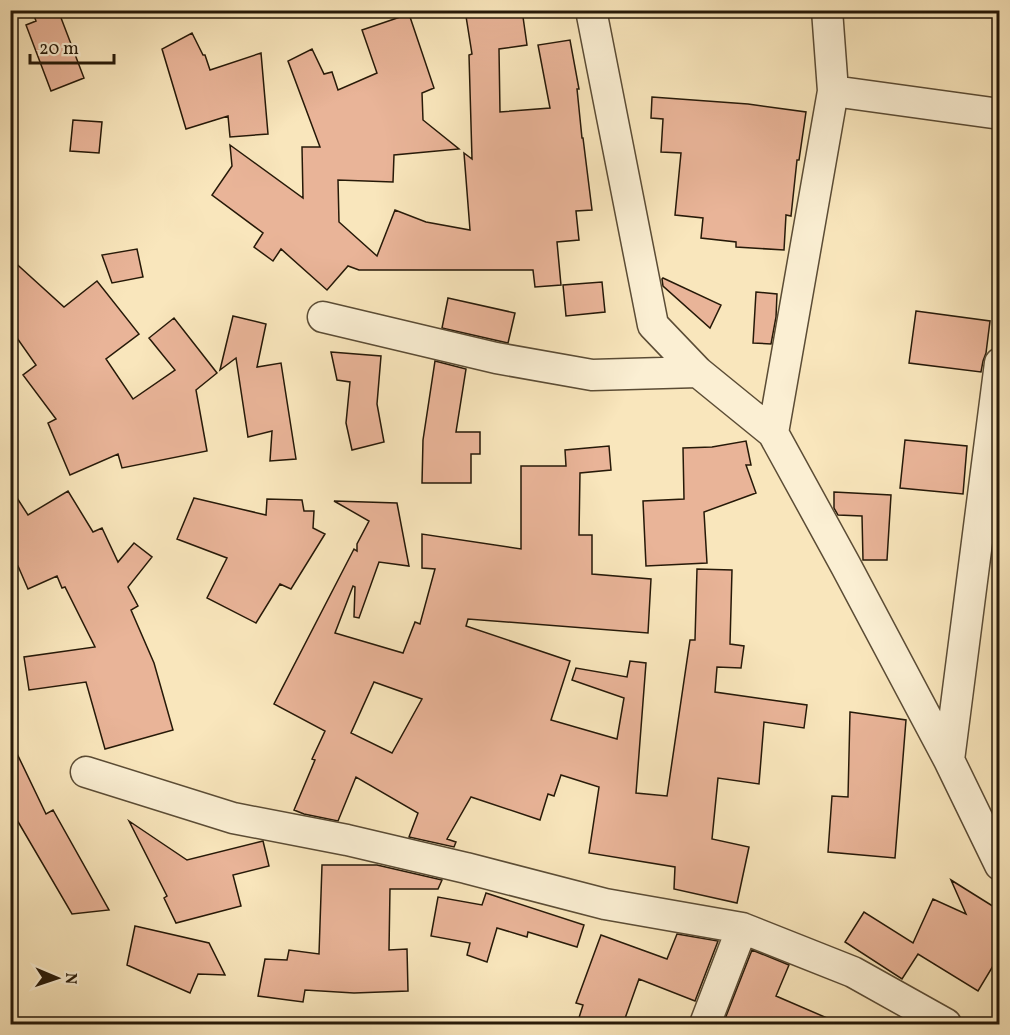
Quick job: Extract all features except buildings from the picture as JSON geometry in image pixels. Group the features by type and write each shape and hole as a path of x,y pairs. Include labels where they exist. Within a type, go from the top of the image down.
{"street":[{"path":"591,10 653,325 698,372 773,433 949,760 999,865"},
{"path":"597,42 604,10"},
{"path":"773,433 833,91 827,10"},
{"path":"833,91 999,114"},
{"path":"323,317 496,358 592,375 698,372"},
{"path":"949,760 999,363"},
{"path":"86,772 233,818 347,840 605,904 742,928 853,972 946,1024"},
{"path":"705,1024 742,928"}]}
